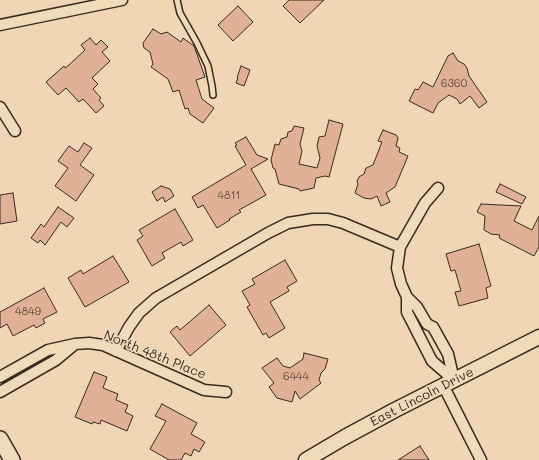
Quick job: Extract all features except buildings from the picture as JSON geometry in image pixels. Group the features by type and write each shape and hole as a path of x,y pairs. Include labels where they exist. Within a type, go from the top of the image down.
{"main road":[{"name":"East Lincoln Drive","path":"306,460 394,410 539,337"},
{"path":"0,439 12,460"}],"street":[{"path":"0,25 122,0"},
{"path":"0,107 15,131"},
{"path":"438,188 425,203 400,247 396,268 407,297 417,307 427,324 433,327 448,354 448,383"},
{"path":"116,351 129,326 139,313 156,298 288,223 313,219 328,219 342,223 400,247"},
{"path":"407,297 407,312 432,361 448,383 481,460"},
{"path":"416,330 427,324"},
{"name":"North 48th Place","path":"0,377 48,350 75,344 89,343 103,345 204,390 226,392"},
{"path":"0,392 56,360 75,344"}],"lane":[{"path":"178,0 180,13 208,66 213,95"}]}
